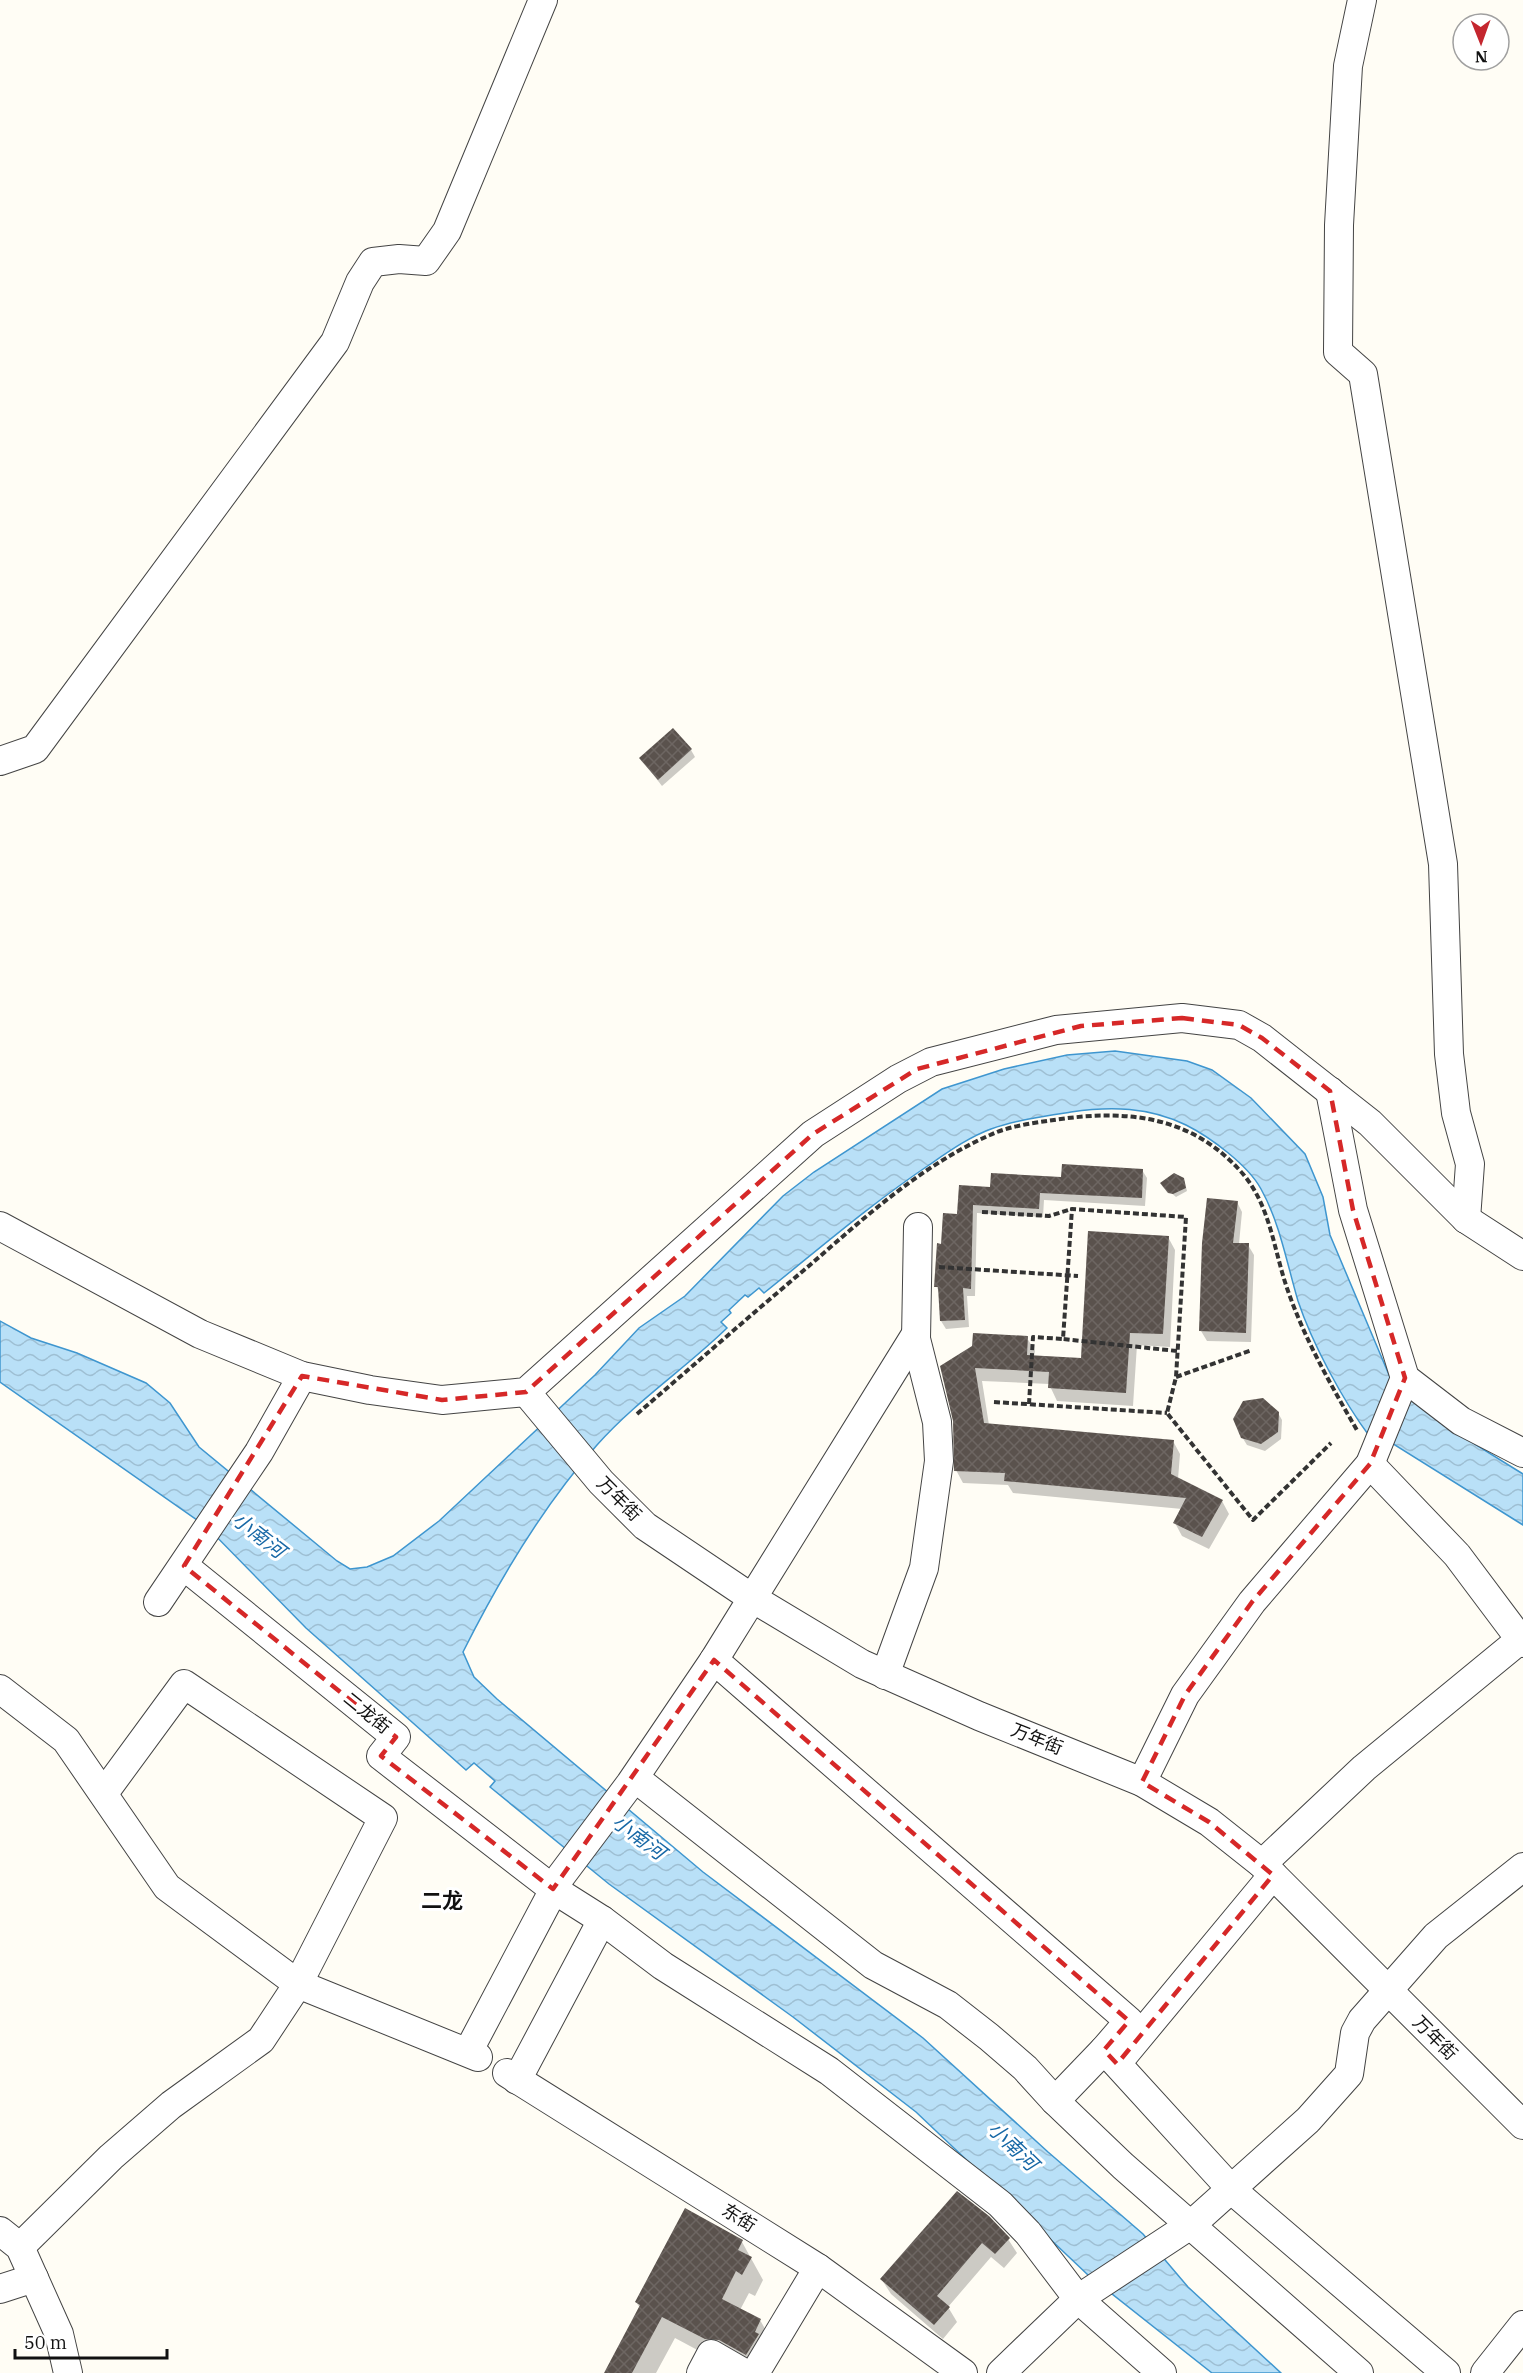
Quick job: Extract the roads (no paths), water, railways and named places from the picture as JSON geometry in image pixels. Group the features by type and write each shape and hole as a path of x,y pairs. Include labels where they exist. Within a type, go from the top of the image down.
{"street":[{"path":"0,761 35,749 335,342 360,282 373,262 399,259 426,261 447,231 543,0"},
{"path":"1362,0 1348,66 1339,225 1338,351 1363,374 1443,864 1449,1054 1456,1113 1470,1164 1466,1219"},
{"path":"0,1226 200,1334 302,1376 380,1392 442,1400 534,1403 813,1134 898,1079 931,1062 1056,1030 1182,1018 1221,1021 1252,1031 1370,1123 1466,1219 1523,1256"},
{"path":"1330,1091 1353,1210 1405,1378 1461,1421 1523,1453"},
{"path":"885,1674 924,1568 939,1461 936,1422 916,1334 918,1227"},
{"path":"0,1689 66,1740 167,1887 298,1984 473,2055 557,1882 633,1781 714,1660 916,1334"},
{"path":"158,1602 259,1452 302,1376"},
{"path":"1142,1782 1185,1695 1252,1602 1368,1451 1405,1378"},
{"name":"万年街","path":"534,1403 601,1482 645,1526 752,1598 862,1664 1142,1782 1209,1822 1267,1870 1523,2125"},
{"path":"1055,2102 1110,2057 1267,1870 1364,1768 1522,1641 1457,1555 1368,1451"},
{"name":"二龙街","path":"184,1566 396,1737 381,1756 557,1882"},
{"path":"714,1660 1129,2021 1110,2057"},
{"path":"68,2373 59,2334 34,2278 10,2239 171,2105 261,2040 298,1984 382,1818 184,1684 104,1793"},
{"path":"633,1781 873,1965 948,2005 973,2024 1025,2068 1055,2102 1123,2166 1192,2224 1359,2373"},
{"path":"1001,2373 1087,2292 1192,2224 1308,2120 1344,2081 1352,2065 1358,2026 1436,1936 1523,1867"},
{"path":"557,1882 602,1920 663,1966 829,2071 1000,2204 1087,2292 1158,2372"},
{"name":"东街","path":"602,1920 512,2077 818,2268 961,2372"},
{"path":"1110,2057 1232,2190 1446,2373"},
{"path":"755,2373 818,2268"},
{"path":"0,2289 34,2278"},
{"path":"1485,2373 1523,2325"},
{"path":"701,2373 711,2354 744,2373"}],"water":[{"name":"小南河","path":"1115,1051 1187,1061 1212,1070 1251,1098 1305,1154 1323,1197 1330,1235 1392,1382 1370,1437 1339,1389 1311,1335 1298,1301 1268,1202 1255,1180 1238,1161 1217,1144 1186,1125 1144,1111 1101,1109 1020,1121 983,1132 951,1150 866,1211 764,1293 759,1288 748,1297 745,1295 729,1310 731,1313 721,1322 727,1328 612,1429 558,1493 523,1544 463,1652 474,1677 497,1699 703,1872 923,2038 1048,2152 1143,2234 1188,2287 1281,2373 1212,2373 1088,2275 916,2112 793,2017 609,1884 490,1787 495,1781 474,1763 466,1770 306,1628 207,1527 0,1382 0,1321 31,1338 77,1353 146,1383 170,1403 199,1447 337,1561 350,1569 367,1567 393,1556 439,1521 595,1375 639,1328 685,1296 783,1196 814,1172 942,1089 1004,1069 1067,1055"},
{"path":"1407,1395 1476,1445 1523,1474 1523,1525 1390,1442"}],"district":[{"name":"二龙","path":"442,1901"}]}
